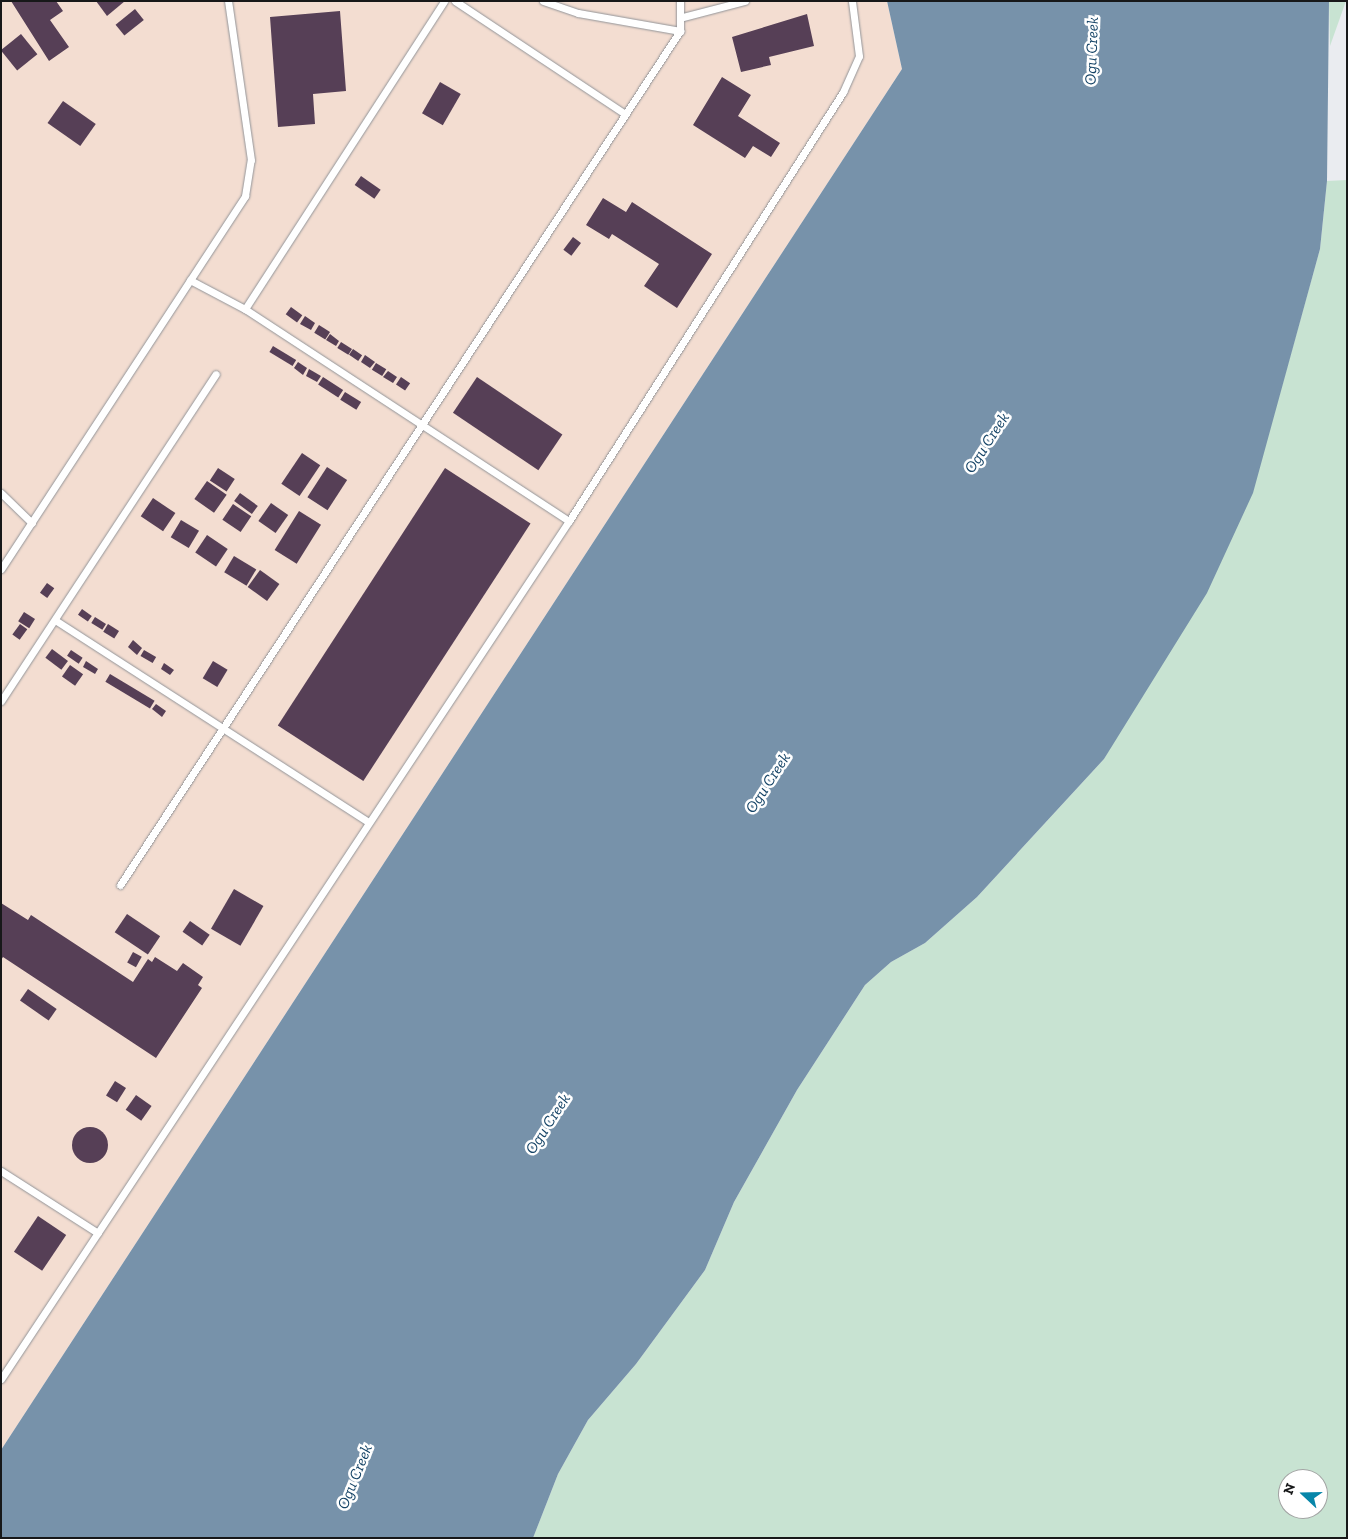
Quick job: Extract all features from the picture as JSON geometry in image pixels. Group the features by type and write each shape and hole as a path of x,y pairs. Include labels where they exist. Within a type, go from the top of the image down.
{"lane":[{"path":"1,569 235,214 251,179 228,1"},
{"path":"245,309 444,1"},
{"path":"455,1 625,114"},
{"path":"543,1 578,13 680,31"},
{"path":"120,885 423,427 680,31 683,17 680,1"},
{"path":"683,17 745,1"},
{"path":"1,1379 569,521 843,92 859,56 852,1"},
{"path":"190,280 245,309 569,521"},
{"path":"1,701 216,374"},
{"path":"1,493 32,523"},
{"path":"54,620 226,727 368,822"},
{"path":"1,1171 98,1233"}],"shaded area":[{"path":"1,1 887,1 902,69 1,1450"}],"green space":[{"path":"1329,1 1346,1 1330,46"},
{"path":"1347,180 1347,1538 533,1538 558,1474 588,1420 636,1364 705,1270 734,1202 797,1090 865,985 891,962 925,943 977,897 1104,759 1252,493 1320,249 1327,181"}],"water":[{"name":"Ogu Creek","path":"887,1 1329,1 1327,181 1320,249 1253,493 1207,593 1104,759 977,897 925,943 891,962 865,985 797,1090 734,1202 705,1270 636,1364 588,1420 558,1474 533,1538 1,1538 1,1450 902,69"}],"building":[{"path":"11,1 56,1 63,11 50,20 69,47 49,61"},
{"path":"96,1 125,1 107,16"},
{"path":"135,9 144,20 124,36 116,25"},
{"path":"340,11 346,91 313,94 315,124 278,127 270,17"},
{"path":"807,14 814,46 769,57 771,65 741,72 732,37"},
{"path":"21,34 37,54 17,71 1,50"},
{"path":"722,77 751,95 738,116 780,143 771,157 753,146 745,158 693,125"},
{"path":"440,82 461,94 443,125 422,113"},
{"path":"63,101 96,124 80,146 48,123"},
{"path":"361,176 381,190 374,199 355,185"},
{"path":"603,198 626,212 632,202 712,254 677,308 644,286 659,264 612,234 609,239 586,225"},
{"path":"573,237 581,243 571,256 563,250"},
{"path":"291,307 302,315 297,323 286,314"},
{"path":"305,316 315,323 311,330 300,324"},
{"path":"319,325 330,332 325,340 314,333"},
{"path":"330,334 339,341 336,346 326,340"},
{"path":"341,342 352,349 348,355 337,348"},
{"path":"273,346 296,360 293,366 269,352"},
{"path":"353,349 362,355 358,361 349,355"},
{"path":"365,355 375,362 370,368 361,362"},
{"path":"298,362 307,368 303,375 294,368"},
{"path":"376,363 386,369 382,376 372,370"},
{"path":"309,369 321,376 317,382 306,376"},
{"path":"388,371 397,377 393,383 383,377"},
{"path":"323,377 343,390 338,398 318,385"},
{"path":"401,377 410,383 405,391 396,384"},
{"path":"477,377 562,435 538,470 453,413"},
{"path":"345,392 361,402 356,410 340,400"},
{"path":"302,453 320,465 300,496 281,484"},
{"path":"327,467 347,480 328,510 307,497"},
{"path":"218,468 235,479 227,491 210,481"},
{"path":"445,468 531,524 363,781 278,725"},
{"path":"207,481 227,495 214,513 194,499"},
{"path":"240,493 258,506 252,514 234,501"},
{"path":"153,498 175,513 163,531 141,516"},
{"path":"271,503 288,515 276,533 258,521"},
{"path":"233,504 251,516 241,532 222,520"},
{"path":"299,511 321,525 297,564 275,550"},
{"path":"181,520 199,531 189,548 171,537"},
{"path":"207,535 228,549 216,566 195,552"},
{"path":"234,556 256,569 247,586 224,572"},
{"path":"260,570 279,584 267,601 248,587"},
{"path":"47,583 54,588 47,598 40,593"},
{"path":"82,609 92,616 88,622 78,615"},
{"path":"24,612 35,619 29,628 18,621"},
{"path":"95,617 106,624 102,630 91,623"},
{"path":"20,624 27,629 20,640 12,635"},
{"path":"108,624 119,631 114,639 103,632"},
{"path":"133,640 142,648 137,655 128,647"},
{"path":"52,649 68,661 61,670 45,658"},
{"path":"71,650 83,658 79,664 67,656"},
{"path":"144,650 156,657 153,663 140,656"},
{"path":"86,661 98,669 95,674 83,667"},
{"path":"213,661 228,670 217,687 203,678"},
{"path":"164,663 174,670 170,675 161,669"},
{"path":"70,665 83,674 75,686 62,676"},
{"path":"110,674 155,701 150,708 105,682"},
{"path":"156,704 166,711 162,717 152,709"},
{"path":"234,889 263,906 240,946 211,929"},
{"path":"1,903 28,920 31,915 133,982 148,959 152,962 155,957 177,971 183,963 203,977 198,985 202,988 156,1058 3,957 1,960"},
{"path":"127,914 160,936 148,955 115,932"},
{"path":"190,921 210,935 202,945 183,932"},
{"path":"133,952 142,957 136,967 127,962"},
{"path":"28,989 57,1009 49,1021 20,1000"},
{"path":"115,1081 126,1088 117,1102 106,1095"},
{"path":"136,1095 152,1106 141,1121 126,1110"},
{"path":"90,1127 97,1128 103,1132 107,1138 107,1152 103,1158 97,1162 90,1163 83,1162 77,1158 73,1152 72,1145 73,1138 77,1132 83,1128"},
{"path":"38,1216 66,1235 42,1271 14,1252"}]}
